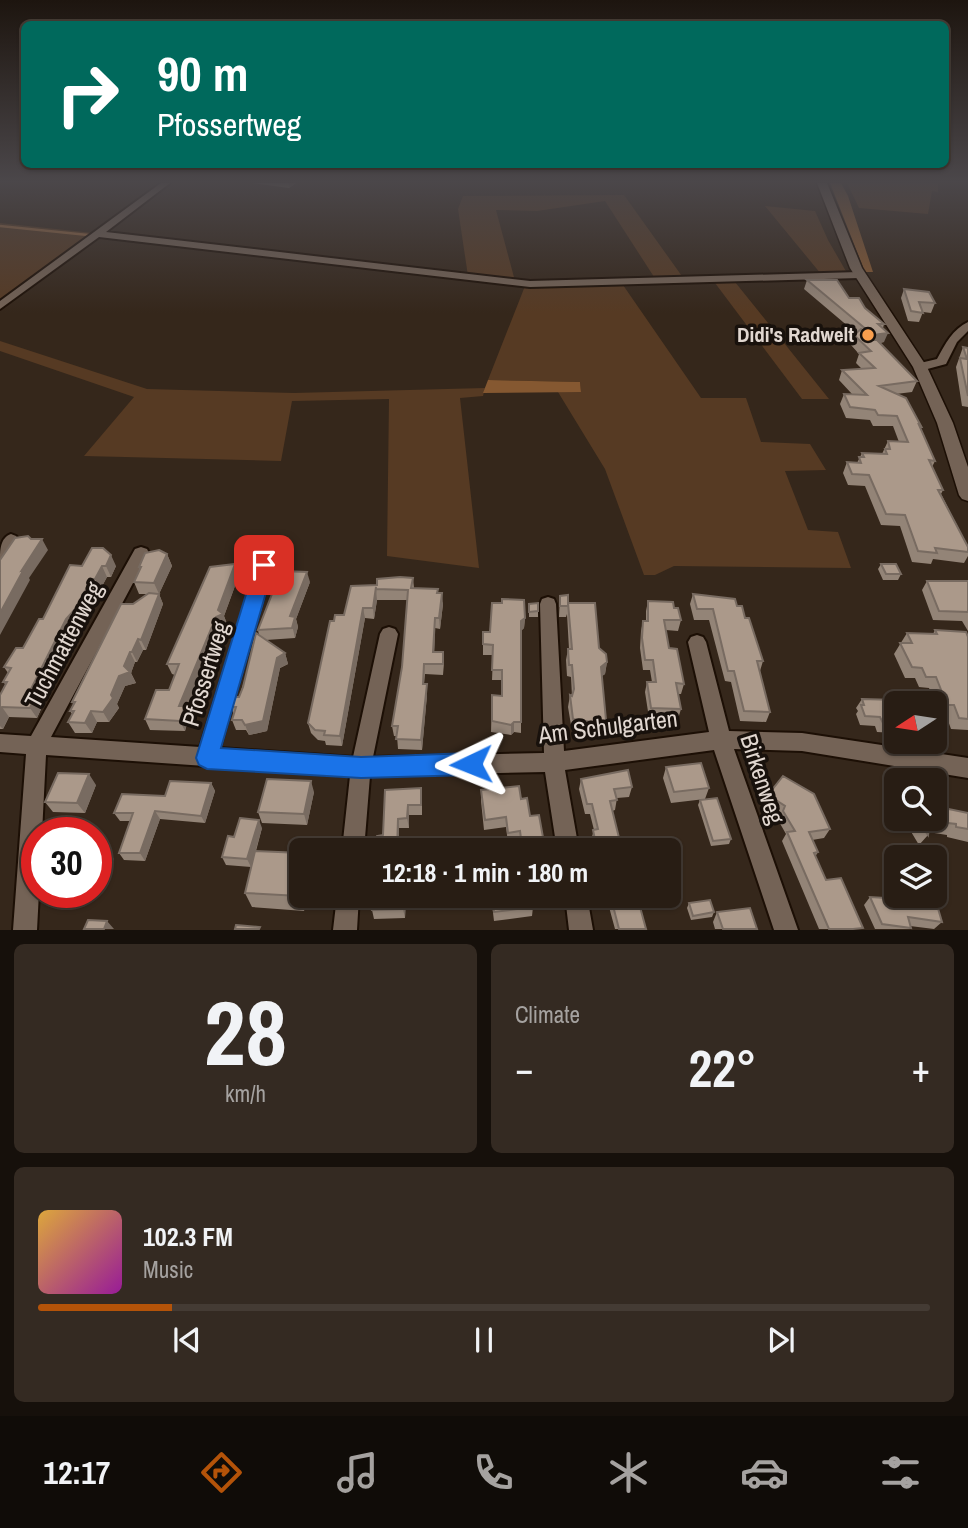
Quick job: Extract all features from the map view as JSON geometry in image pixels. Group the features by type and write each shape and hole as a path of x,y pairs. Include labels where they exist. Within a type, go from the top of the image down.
{"street":[{"path":"0,306 108,226"},
{"path":"840,226 859,275 920,367 944,423 968,495"},
{"path":"98,234 530,284 859,275"},
{"path":"920,367 942,361 952,341 968,325"},
{"path":"0,556 11,540"},
{"name":"Tuchmattenweg","path":"25,929 37,745 141,553"},
{"name":"Pfossertweg","path":"207,758 264,565"},
{"path":"548,604 554,762 566,838"},
{"path":"354,838 361,767 389,634"},
{"name":"Birkenweg","path":"697,642 721,740 786,929"},
{"name":"Am Schulgarten","path":"0,743 361,767 554,762 721,740 802,742 968,768"},
{"path":"345,929 347,908"},
{"path":"578,908 581,929"}],"shaded area":[{"path":"0,226 95,232 0,303"},
{"path":"461,226 500,226 515,281 468,276"},
{"path":"621,226 646,226 684,279 656,280"},
{"path":"782,226 822,226 847,273 821,274"},
{"path":"847,226 858,226 873,272 865,272"},
{"path":"735,282 829,399 802,399 715,283"},
{"path":"623,285 701,398 746,398 761,442 810,444 826,470 785,471 808,530 838,532 851,568 674,566 655,575 644,575 605,469 558,392 581,392 580,382 488,380 525,286"},
{"path":"0,341 147,389 294,393 485,388 483,396 460,398 479,568 387,556 389,399 292,401 281,461 84,456 134,397 0,351"},
{"path":"488,380 580,382 581,392 483,393"}],"building":[{"path":"807,280 837,280 849,298 859,298 865,308 884,324 878,324 888,333 873,335"},
{"path":"904,289 929,292 935,303 919,302 923,313 911,311"},
{"path":"861,329 873,340 877,340 917,381 879,386 906,398 935,461 929,460 943,490 938,490 968,547 968,552 935,548 937,553 918,551 905,515 886,514 869,475 852,474 847,462 861,463 859,457 864,457 862,453 887,454 885,449 890,449 888,441 908,442 897,416 878,415 875,410 850,407 844,394 867,395 842,370 875,368 859,353 871,351 854,335"},
{"path":"963,347 968,348 968,396 960,358 967,359"},
{"path":"28,536 31,539 42,539 0,613 0,560 15,538"},
{"path":"92,548 103,548 111,555 106,566 102,566 95,579 91,579 78,606 66,619 27,697 35,697 30,708 2,707 0,710 0,695 7,682 3,682 11,668 4,667 16,648 23,648 39,619 43,619 70,565 82,566"},
{"path":"159,550 167,554 154,583 134,582 145,553"},
{"path":"235,564 218,610 223,614 216,617 179,706 185,706 180,721 145,719 156,690 169,690 179,664 167,664 210,567"},
{"path":"881,564 896,564 901,574 886,574"},
{"path":"281,571 307,572 290,616 295,617 292,628 258,630"},
{"path":"413,578 411,588 438,589 437,593 442,593 439,618 435,618 433,652 443,652 443,664 424,664 423,684 427,684 421,740 396,739 398,726 392,726 402,667 408,590 376,587 373,608 363,608 340,736 324,735 325,731 315,730 308,723 330,621 334,621 335,615 344,615 351,586 377,585 377,579"},
{"path":"927,581 968,581 968,612 939,611"},
{"path":"149,593 159,594 141,640 138,639 124,666 130,672 119,676 111,695 113,698 103,712 91,711 85,723 68,722 74,711 70,711 75,702 72,702 121,604 133,604"},
{"path":"693,594 735,599 737,606 742,606 745,618 749,618 763,661 757,661 770,712 744,711 734,671 728,671 713,609 697,609"},
{"path":"568,595 568,606 560,606 560,596"},
{"path":"502,599 524,600 525,618 521,621 521,722 511,725 492,721 492,695 502,696 502,670 492,670 493,645 483,644 483,632 490,632 492,603 502,603"},
{"path":"648,601 673,602 674,608 678,608 681,620 664,620 669,648 677,649 684,684 676,683 681,709 651,708 647,682 656,682 653,660 645,660 642,638 643,621 648,621"},
{"path":"538,603 538,611 529,612 529,604"},
{"path":"568,603 595,603 599,648 606,654 607,662 601,667 606,720 592,722 573,719 570,695 572,696 574,689 572,665 569,665 568,649 572,649"},
{"path":"935,630 966,632 968,637 968,719 959,718 954,705 947,705 947,691 942,691 936,677 926,677 922,668 912,667 900,643 912,643 907,633 937,634"},
{"path":"256,633 285,653 277,658 263,721 245,725 242,720 232,720 236,707 231,707 234,697 239,697 243,687"},
{"path":"862,699 884,700 884,723 880,717 865,716 861,705 864,705"},
{"path":"701,763 709,788 674,792 666,767"},
{"path":"628,770 632,787 614,789 617,800 610,801 619,838 595,838 593,830 598,829 592,804 587,804 581,779"},
{"path":"58,773 89,774 77,803 45,802"},
{"path":"783,776 814,794 830,829 809,832 818,852 814,853 826,880 841,878 863,928 829,929 787,832 795,831 783,811 785,806 768,795"},
{"path":"267,779 311,781 304,814 258,812"},
{"path":"170,781 211,783 201,816 155,811 140,853 119,853 133,813 114,813 122,794 165,796"},
{"path":"519,786 521,799 527,798 530,816 539,815 543,838 521,838 520,831 508,833 506,817 485,820 481,790"},
{"path":"421,788 421,805 408,805 407,818 398,819 397,838 377,838 383,835 385,790"},
{"path":"717,798 731,839 713,841 700,800"},
{"path":"947,809 968,813 968,829 956,827 956,824 947,823"},
{"path":"240,818 259,820 247,859 222,857 228,836 234,837"},
{"path":"255,851 289,852 289,895 245,893"},
{"path":"870,897 884,898 884,908 938,908 942,922 908,917 911,928 882,924"},
{"path":"710,900 714,912 693,916 689,903"},
{"path":"372,908 403,908 403,909"},
{"path":"494,908 525,908 494,912"},
{"path":"614,908 640,908 646,929 619,929"},
{"path":"750,908 757,929 723,929 717,912"},
{"path":"88,920 107,921 104,929 84,929"},
{"path":"236,925 260,927 235,929"}],"waterway":[{"path":"4,226 88,235"}],"place":[{"name":"Didi's Radwelt","path":"868,335"}],"route":[{"path":"264,565 207,758 361,767 471,764"}]}
